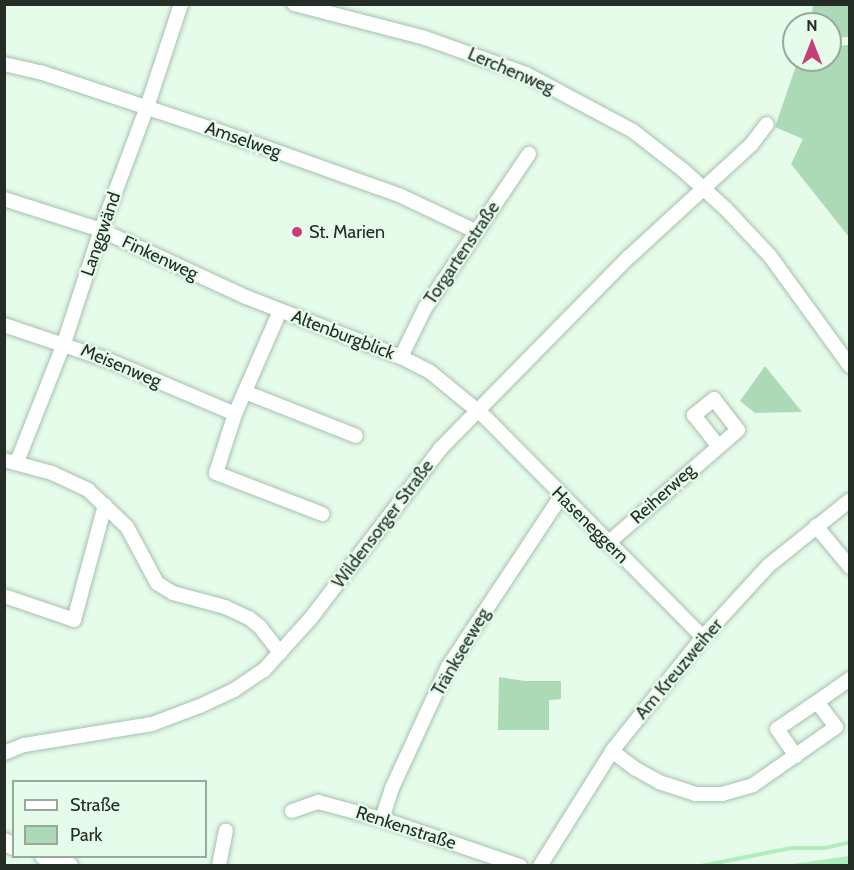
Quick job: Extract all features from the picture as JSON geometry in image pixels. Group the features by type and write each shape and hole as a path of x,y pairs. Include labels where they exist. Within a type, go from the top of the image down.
{"main road":[{"path":"49,858 69,866"}],"street":[{"name":"Langgwänd","path":"11,461 64,343 100,230 147,107 181,4"},
{"name":"Lerchenweg","path":"294,4 425,38 526,74 633,131 703,188 770,256 849,366"},
{"name":"Amselweg","path":"4,64 40,72 147,107 399,195 475,231"},
{"path":"703,188 751,145 767,124"},
{"name":"Torgartenstraße","path":"401,357 425,308 475,231 530,154"},
{"name":"Wildensorger Straße","path":"4,753 24,745 152,724 234,690 264,670 332,591 440,449 629,257 703,188"},
{"name":"Finkenweg","path":"4,199 100,230 280,311"},
{"name":"Altenburgblick","path":"322,514 216,473 235,414 280,311 401,357 429,371 478,411"},
{"name":"Meisenweg","path":"4,325 64,343 235,414"},
{"path":"245,392 356,436"},
{"name":"Haseneggern","path":"478,411 703,638"},
{"name":"Reiherweg","path":"608,543 717,446"},
{"path":"11,461 61,477 88,490 127,526 157,583 173,593 225,607 249,618 260,627 280,653"},
{"name":"Tränkseeweg","path":"382,819 392,788 448,667 561,496"},
{"name":"Am Kreuzweiher","path":"540,866 612,751 703,638 768,566 849,500"},
{"path":"4,596 74,620 105,505"},
{"path":"816,526 849,567"},
{"path":"796,756 777,729 849,679"},
{"path":"612,751 636,769 659,782 695,794 722,794 753,785 836,728 817,702"},
{"name":"Renkenstraße","path":"292,810 318,802 382,819 520,866"},
{"path":"219,866 226,831"}],"green space":[{"path":"813,5 849,5 849,37 842,37 842,12 812,12"},
{"path":"842,45 850,45 849,237 791,164 803,139 775,127 794,72 842,72"},
{"path":"765,366 802,412 755,413 740,401"},
{"path":"499,677 525,681 561,681 561,699 549,700 549,730 498,730"}],"shaded area":[{"path":"849,856 849,865 786,865"}],"waterway":[{"path":"701,866 791,848 825,848 850,842"}],"place":[{"name":"St. Marien","path":"297,232"}]}
